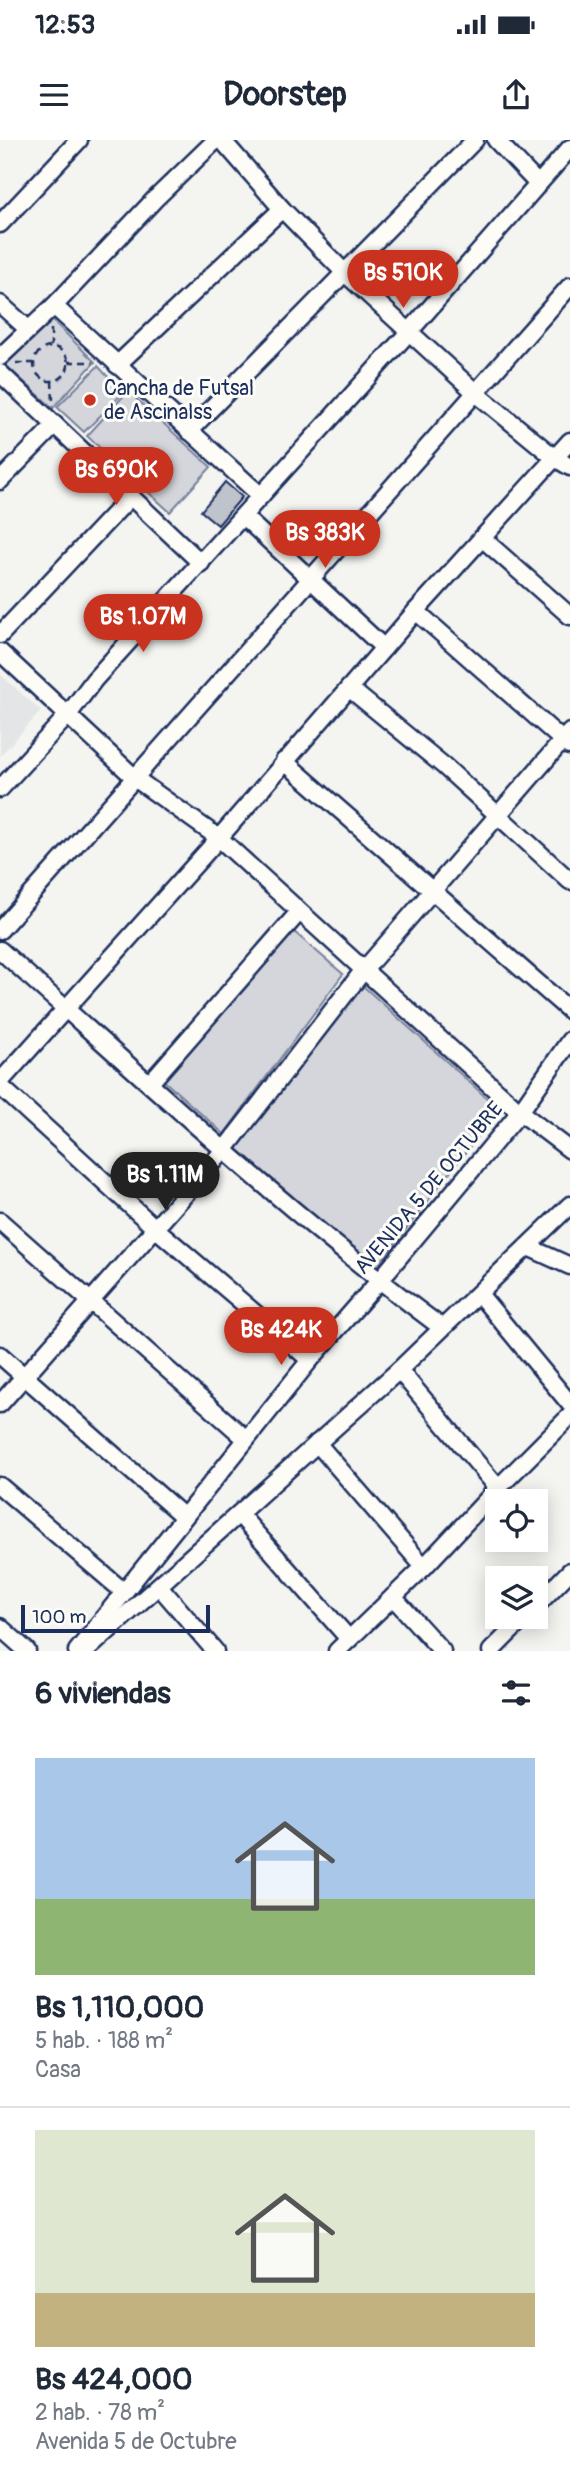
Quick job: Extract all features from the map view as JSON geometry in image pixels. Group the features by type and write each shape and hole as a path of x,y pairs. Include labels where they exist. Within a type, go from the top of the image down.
{"street":[{"path":"0,224 79,140"},
{"path":"189,431 475,140"},
{"path":"496,140 538,184"},
{"path":"201,563 50,421 4,364 28,330 155,199 225,142 282,209 345,273 475,393 555,458 570,467"},
{"path":"0,789 68,715 94,680 409,332 570,148"},
{"path":"113,361 282,209"},
{"path":"0,930 570,286"},
{"path":"0,304 28,330"},
{"path":"54,306 261,496"},
{"path":"0,481 50,421"},
{"path":"310,1360 155,1228 0,1084 416,611 570,442"},
{"path":"0,635 131,496"},
{"path":"243,516 384,649"},
{"path":"482,538 570,616"},
{"path":"0,1404 225,1149 363,971 499,814 568,740 416,611"},
{"path":"0,652 136,779 219,838 520,1112 570,1150"},
{"path":"349,688 499,814 570,881"},
{"path":"284,761 570,1011"},
{"path":"150,1083 299,912"},
{"path":"0,950 379,1281 441,1327"},
{"name":"AVENIDA 5 DE OCTUBRE","path":"77,1651 310,1360 520,1112 570,1040"},
{"path":"86,1651 399,1370 441,1327 480,1295 570,1205"},
{"path":"0,1221 246,1439"},
{"path":"528,1247 570,1266"},
{"path":"480,1295 570,1404"},
{"path":"0,1354 184,1517"},
{"path":"399,1370 498,1488"},
{"path":"337,1651 424,1567 570,1416"},
{"path":"317,1443 424,1567"},
{"path":"2,1487 124,1592"},
{"path":"239,1514 349,1639"},
{"path":"548,1594 570,1571"},
{"path":"159,1586 215,1651"},
{"path":"393,1597 442,1651"},
{"path":"0,1627 27,1651"},
{"path":"491,1651 513,1629"}],"path":[{"path":"51,346 62,350 68,362 63,376 52,381 46,381 37,375 33,363 40,350 51,346"},
{"path":"68,362 113,361"},
{"path":"4,364 33,363"},
{"path":"50,421 53,408 52,381"}],"shaded area":[{"path":"51,319 95,362 53,408 3,363"},
{"name":"Cancha de Futsal de Ascinalss","path":"98,366 123,393 84,432 57,407"},
{"path":"128,391 211,467 170,512 87,436"},
{"path":"0,674 41,711 0,756"},
{"path":"293,931 343,974 224,1134 163,1080"},
{"path":"362,985 499,1109 376,1268 237,1149"}],"building":[{"path":"225,482 242,497 218,525 201,511"}],"place":[{"name":"Cancha de Futsal de Ascinalss","path":"90,400"}]}
